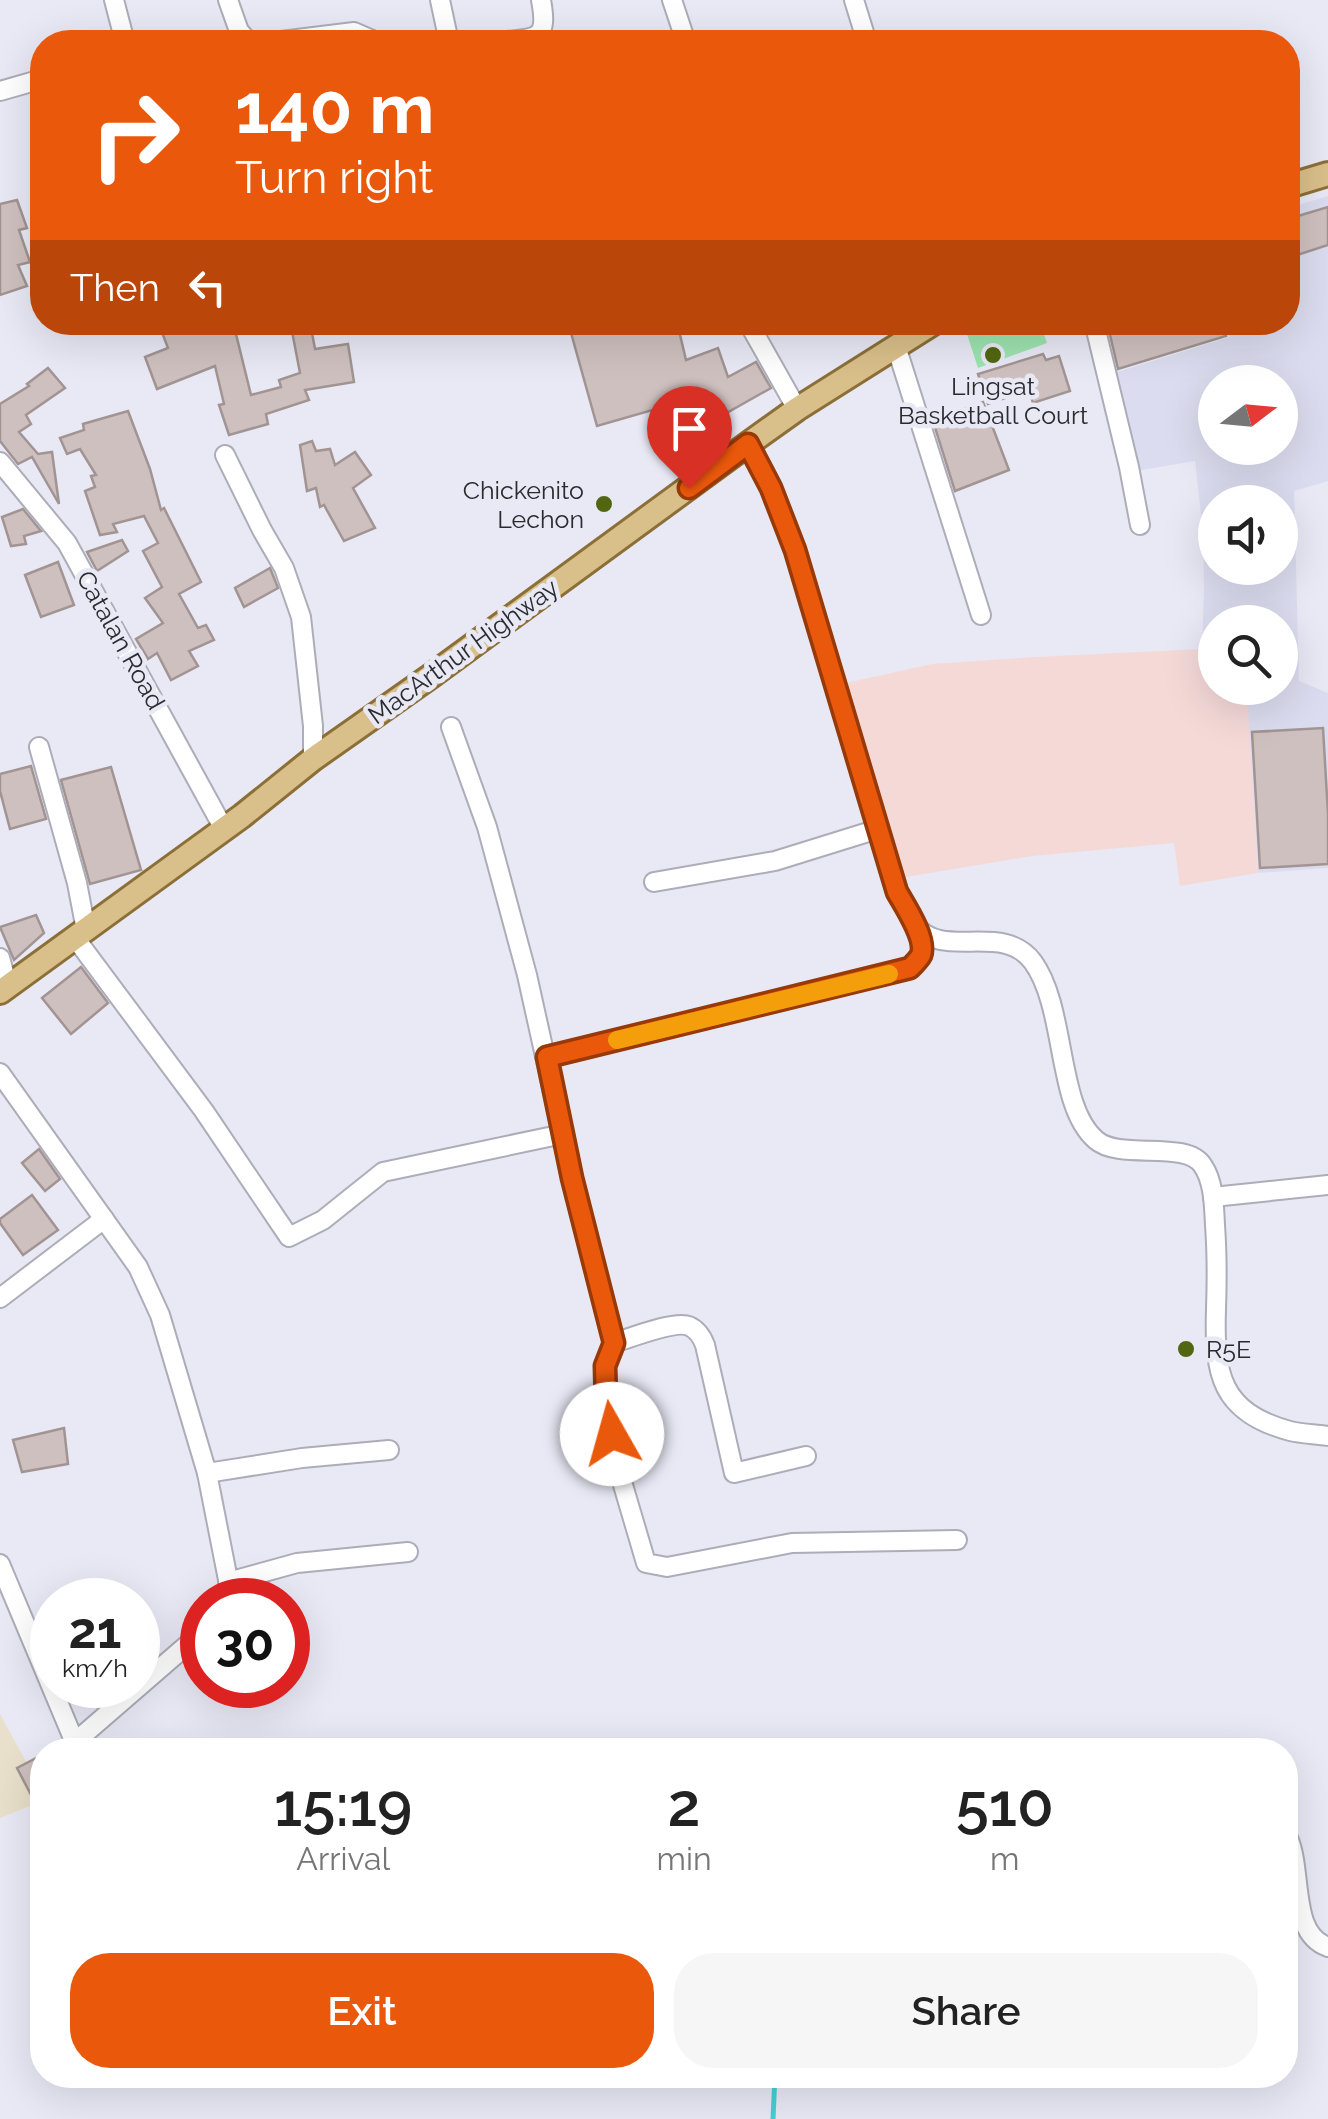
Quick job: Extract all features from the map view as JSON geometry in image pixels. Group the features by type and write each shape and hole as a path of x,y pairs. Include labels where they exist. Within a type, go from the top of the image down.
{"main road":[{"path":"1300,182 1328,174"},
{"name":"MacArthur Highway","path":"4,989 748,444 914,335"}],"street":[{"path":"114,0 121,30"},
{"path":"228,0 239,30"},
{"path":"440,0 446,30"},
{"path":"542,0 542,30"},
{"path":"672,0 682,30"},
{"path":"854,0 863,30"},
{"path":"0,91 30,82"},
{"path":"755,335 797,409"},
{"path":"1097,335 1140,525"},
{"path":"896,346 982,615"},
{"path":"547,1057 910,968 922,953 916,928 897,892 795,550 771,488 748,444"},
{"path":"225,455 284,568 301,617 313,759"},
{"name":"Catalan Road","path":"0,462 68,543 224,829"},
{"path":"451,727 487,828 527,975 614,1343 605,1366 606,1402 618,1468 646,1563 666,1567 792,1543 957,1540"},
{"path":"39,748 77,883 81,934 288,1237 323,1220 382,1172 563,1134"},
{"path":"654,882 776,861 878,829"},
{"path":"916,928 956,942 999,941 1030,958 1046,985 1070,1090 1082,1121 1097,1142 1124,1149 1191,1154 1203,1165 1213,1197 1217,1255 1215,1342 1224,1385 1238,1406 1262,1419 1290,1430 1328,1436"},
{"path":"0,958 4,989"},
{"path":"0,1073 138,1267 160,1315 207,1472 227,1578"},
{"path":"1213,1197 1328,1185"},
{"path":"0,1298 104,1219"},
{"path":"614,1343 680,1324 692,1327 705,1346 734,1473 806,1456"},
{"path":"207,1472 389,1450"},
{"path":"261,1578 297,1563 408,1552"},
{"path":"0,1564 74,1738"},
{"path":"86,1738 180,1652"},
{"path":"1298,1884 1303,1923 1311,1936 1328,1947"}],"shaded area":[{"path":"1328,196 1328,481 1298,490 1298,485 1198,487 1195,461 1136,471 1111,374 1229,335 1300,335 1300,204"},
{"path":"1204,585 1296,585 1297,605 1203,605"},
{"path":"1298,643 1299,681 1328,693 1328,868 1258,873 1247,705 1298,705"},
{"path":"1198,649 1198,705 1248,705 1258,873 1180,886 1174,843 1032,856 900,878 846,683 932,664"},
{"path":"0,1714 30,1769 30,1806 0,1818"}],"green space":[{"name":"Lingsat Basketball Court","path":"967,335 1044,335 1047,343 978,368"}],"building":[{"path":"17,200 27,228 19,230 30,262 18,265 27,286 0,295 0,204"},
{"path":"1328,207 1328,245 1300,254 1300,215"},
{"path":"163,335 236,335 251,395 281,387 279,380 300,373 293,335 312,335 315,349 348,344 354,382 305,390 309,400 266,414 268,424 229,435 219,405 224,404 215,366 157,389 145,357 168,348"},
{"path":"572,335 680,335 686,360 718,348 728,377 756,362 771,388 707,424 701,396 597,426"},
{"path":"1110,335 1226,335 1226,336 1118,369"},
{"path":"1043,354 1046,360 1059,356 1070,391 1033,403 1029,390 988,404 978,374"},
{"path":"48,368 65,388 26,415 31,424 19,432 38,454 52,452 59,504 32,457 18,464 0,441 0,404"},
{"path":"983,402 1009,470 955,491 933,421"},
{"path":"128,411 161,510 164,508 201,582 179,594 198,628 206,625 214,640 189,651 198,666 171,680 157,653 148,659 136,639 163,623 145,598 162,587 143,551 158,543 144,516 113,524 117,532 100,535 85,491 95,487 91,476 96,475 80,449 67,454 60,438 84,430 83,424"},
{"path":"312,441 316,451 330,449 335,465 355,452 371,475 353,488 375,528 344,541 324,505 320,507 316,488 307,491 300,445"},
{"path":"23,509 41,531 24,536 26,544 11,546 2,517"},
{"path":"122,540 128,551 97,571 87,552"},
{"path":"58,562 74,605 41,617 25,575"},
{"path":"270,568 278,588 244,607 235,588"},
{"path":"1323,728 1328,864 1260,868 1252,732"},
{"path":"31,766 46,819 10,829 0,791 0,774"},
{"path":"111,767 141,870 90,884 61,780"},
{"path":"36,915 44,933 14,960 0,927"},
{"path":"81,967 108,1003 71,1034 42,998"},
{"path":"39,1149 60,1179 45,1191 22,1163"},
{"path":"32,1195 58,1230 23,1255 0,1219"},
{"path":"64,1428 68,1464 22,1472 13,1440"},
{"path":"30,1761 30,1793 17,1768"}],"waterway":[{"path":"773,2119 774,2088"}],"slow traffic":[{"path":"617,1040 889,974"}],"place":[{"name":"Lingsat Basketball Court","path":"993,355"},
{"name":"Chickenito Lechon","path":"604,504"},
{"name":"R5E","path":"1186,1349"}],"route":[{"path":"612,1434 605,1366 614,1343 572,1178 547,1057 910,968 922,953 916,928 897,892 795,550 771,488 748,444 689,488"}]}
